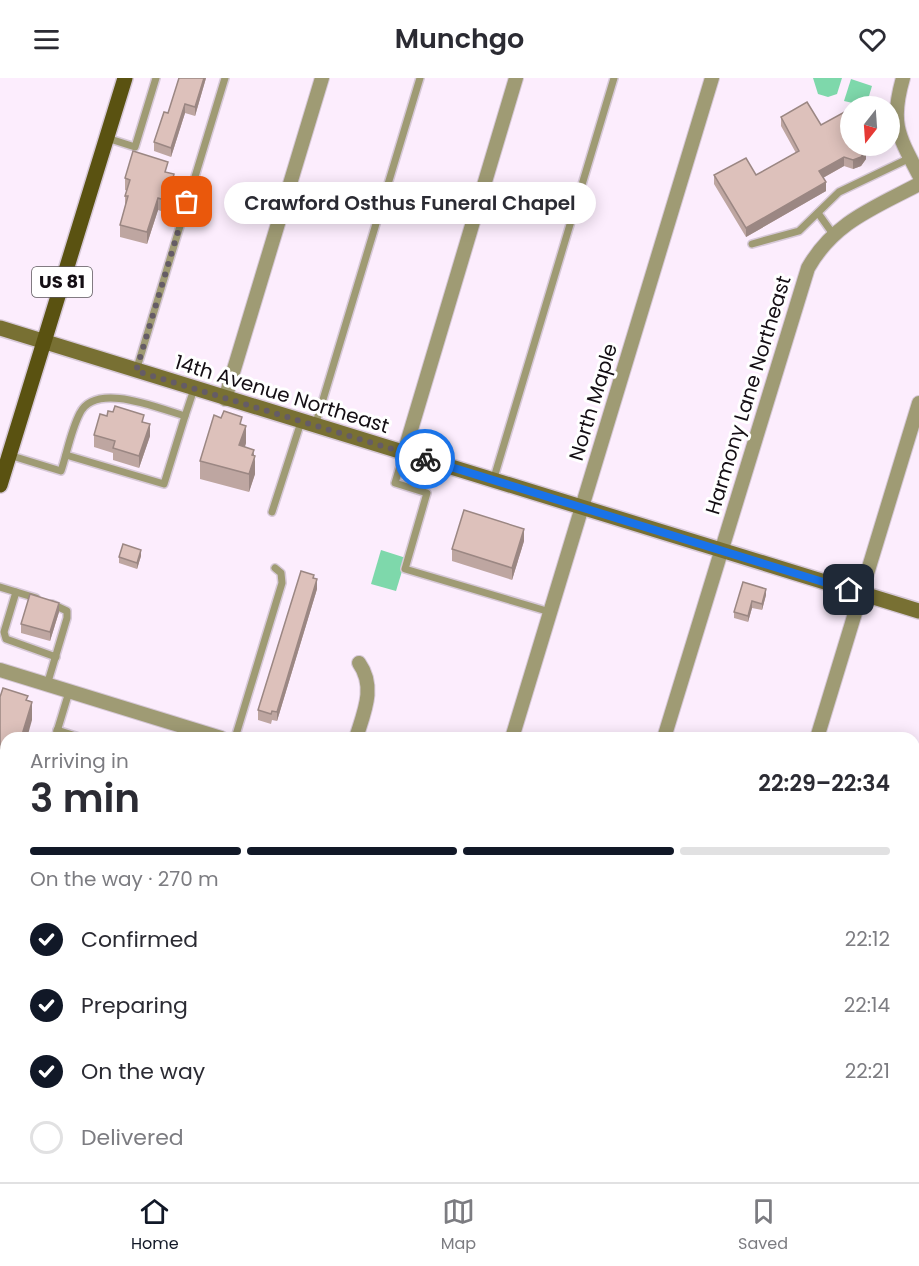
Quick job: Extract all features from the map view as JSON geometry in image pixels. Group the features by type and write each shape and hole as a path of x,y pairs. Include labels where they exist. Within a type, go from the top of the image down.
{"main road":[{"name":"US 81","path":"0,485 125,78"},
{"name":"14th Avenue Northeast","path":"0,328 919,611"}],"street":[{"path":"225,399 322,78"},
{"path":"404,453 516,78"},
{"name":"North Maple","path":"514,732 712,78"},
{"path":"903,78 895,114 897,128 919,175"},
{"name":"Harmony Lane Northeast","path":"666,732 802,284 817,252 833,234 854,219 919,184"},
{"path":"819,732 919,403"},
{"path":"358,732 369,691 365,671 359,663"},
{"path":"0,670 201,732"}],"lane":[{"path":"106,138 135,147 156,78"},
{"path":"136,371 225,78"},
{"path":"272,512 308,424 420,78"},
{"path":"493,481 614,78"},
{"path":"752,244 799,231 839,192 910,158"},
{"path":"818,213 833,234"},
{"path":"66,455 164,484 194,389"},
{"path":"9,455 61,471 80,411 89,403 116,396 185,416"},
{"path":"404,453 395,483 427,493 405,569 550,612"},
{"path":"237,732 282,583 281,573 275,568"},
{"path":"0,587 62,607 67,611 67,618 47,685"},
{"path":"16,592 4,632 6,639 56,657"},
{"path":"57,732 69,692"}],"green space":[{"path":"813,78 842,78 837,94 828,97 818,94"},
{"path":"851,79 872,86 869,96 846,96"},
{"path":"381,550 406,558 396,591 371,584"}],"building":[{"path":"179,78 204,78 195,107 185,104 171,148 154,142 164,112 168,113"},
{"path":"807,102 821,125 840,115 840,156 862,156 853,160 844,157 819,171 826,182 746,228 714,175 746,158 756,175 799,151 781,117"},
{"path":"133,151 168,162 165,172 174,174 167,201 158,198 147,232 120,225 130,180 125,178"},
{"path":"115,406 144,415 142,422 150,424 139,456 113,448 115,441 94,435 100,414 107,416 108,411 113,412"},
{"path":"224,411 242,417 240,424 246,426 239,445 254,450 252,455 255,456 249,474 200,461 214,415 221,418"},
{"path":"464,510 524,529 512,568 452,549"},
{"path":"123,544 141,550 137,563 119,557"},
{"path":"301,571 314,575 313,578 317,579 277,712 272,711 271,714 258,710"},
{"path":"743,582 766,589 762,604 752,601 748,616 734,612"},
{"path":"30,594 59,603 50,632 21,624"},
{"path":"3,688 28,696 26,700 32,702 23,732 0,732 0,697"}],"way so far":[{"path":"187,202 136,371 425,459"}],"place":[{"name":"Crawford Osthus Funeral Chapel","path":"187,202"}],"route":[{"path":"425,459 849,590"}]}
